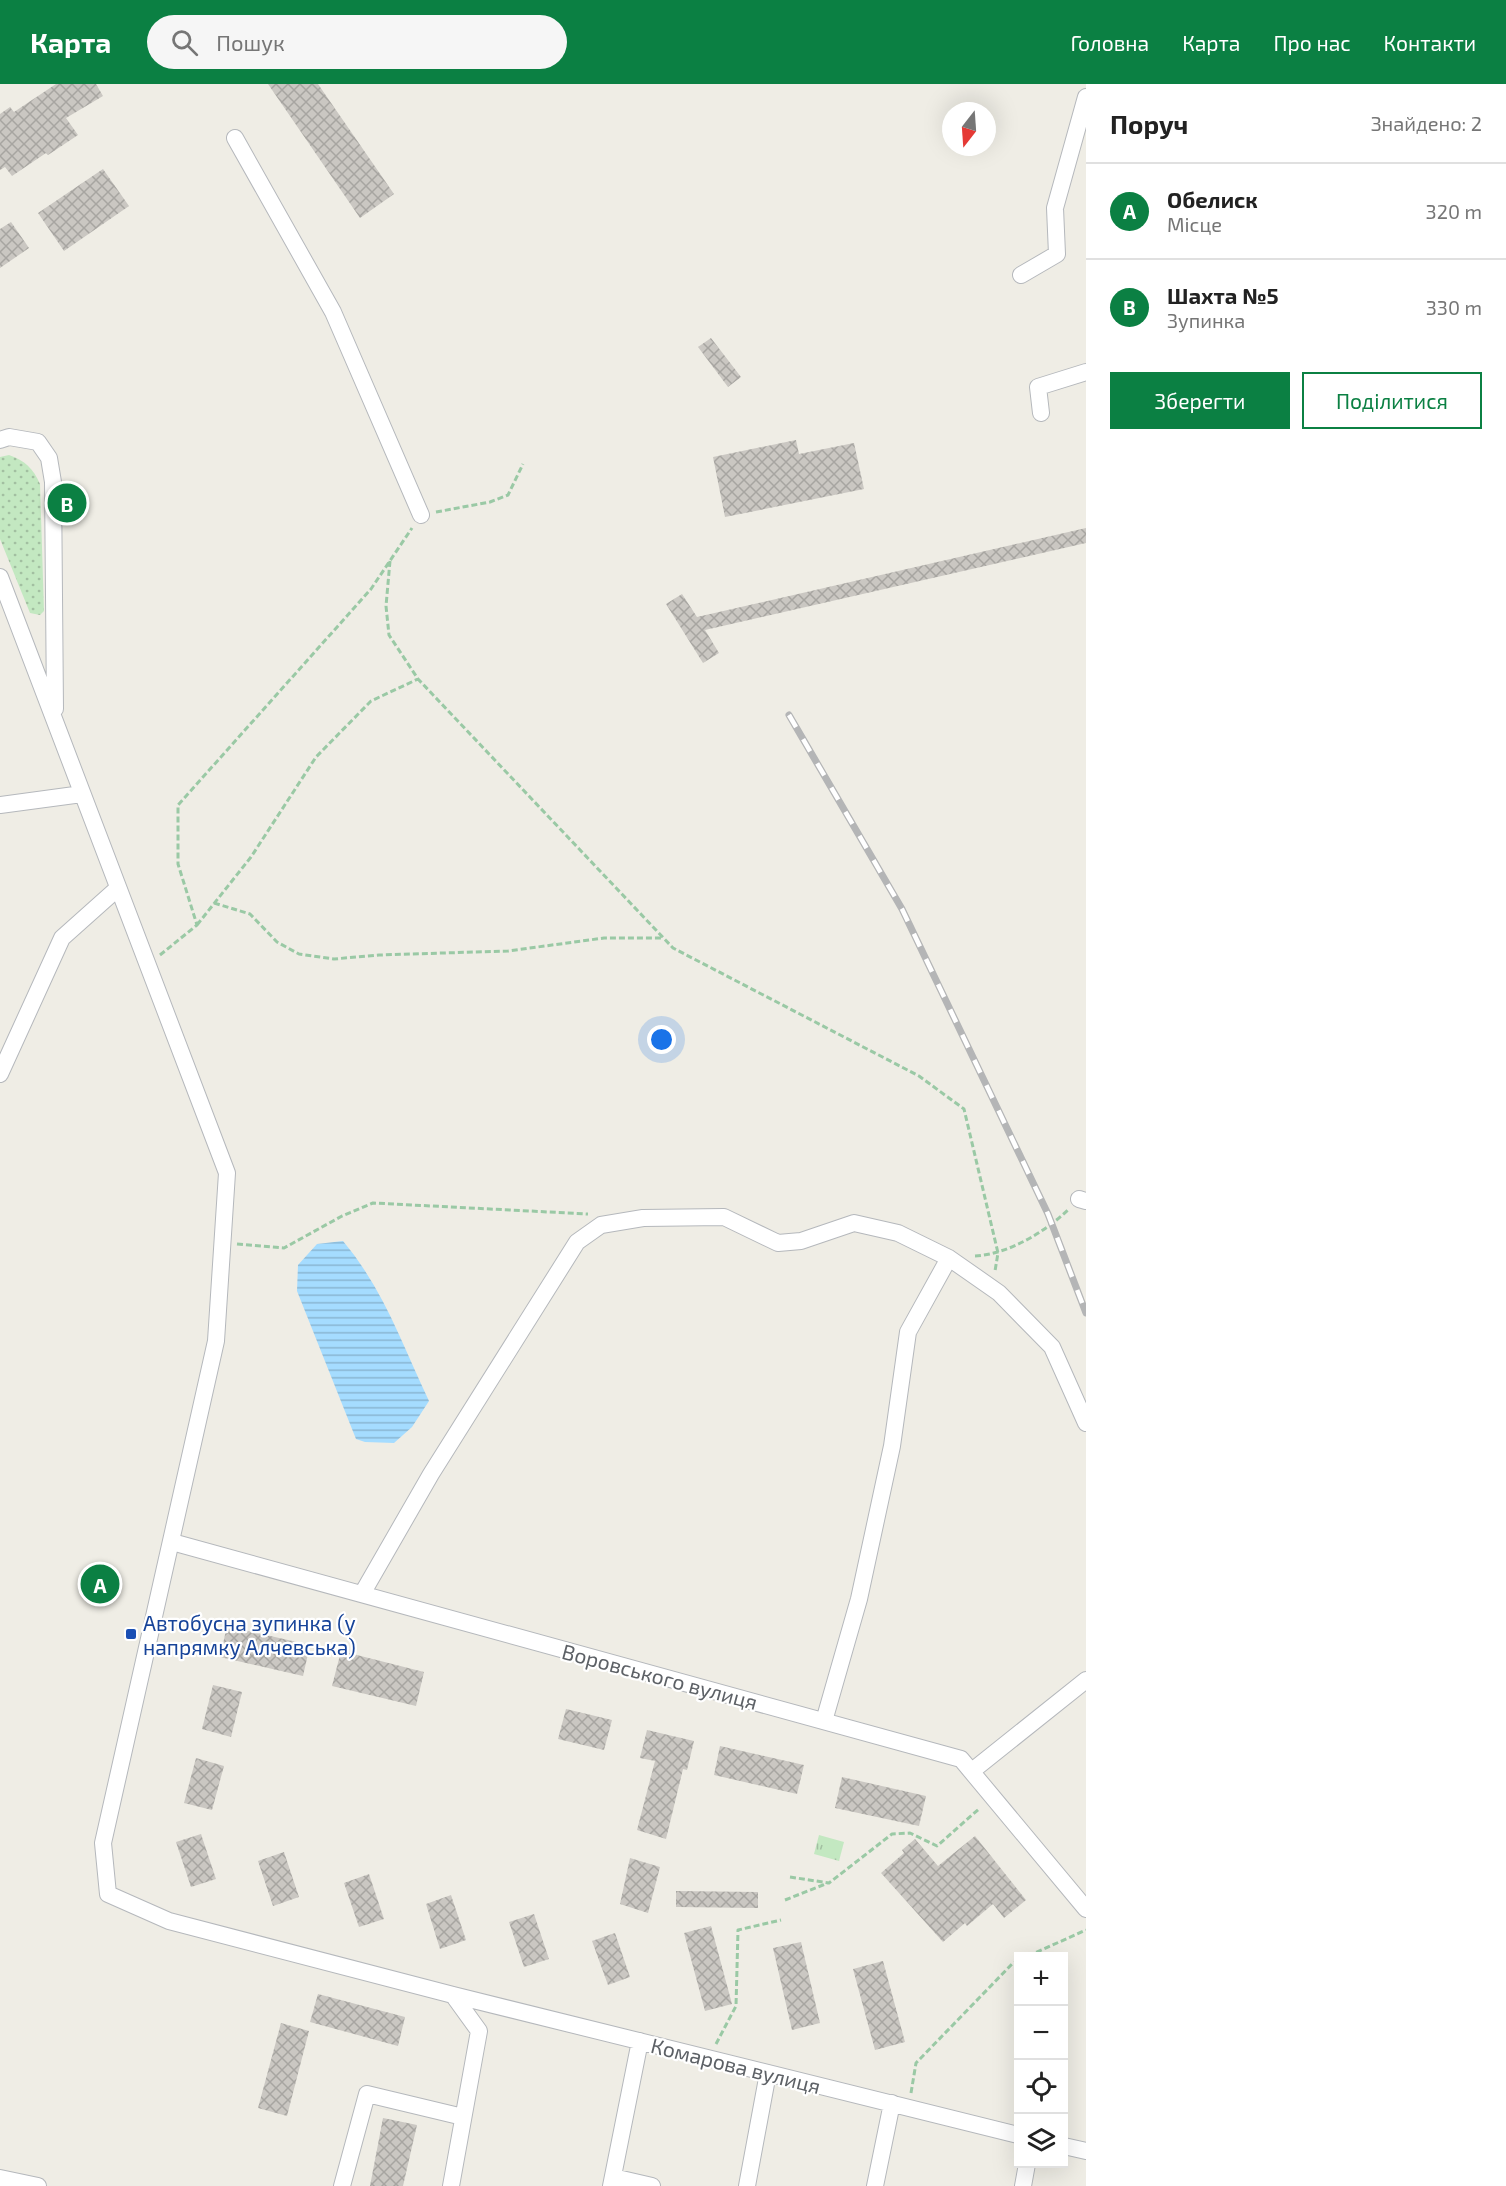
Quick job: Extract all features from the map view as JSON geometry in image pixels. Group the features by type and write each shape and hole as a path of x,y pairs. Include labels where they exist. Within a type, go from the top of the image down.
{"street":[{"path":"1021,275 1057,254 1055,208 1086,97"},
{"path":"235,138 333,312 421,515"},
{"path":"1041,413 1038,387 1086,372"},
{"path":"0,441 9,437 38,442 50,458 53,482 55,722"},
{"path":"0,577 226,1173 216,1341 171,1542"},
{"path":"0,805 82,794"},
{"path":"0,1074 62,938 118,888"},
{"path":"362,1594 431,1474 577,1242 601,1225 643,1218 724,1217 778,1243 801,1241 854,1223 898,1233 949,1258 999,1293 1052,1347 1086,1423"},
{"path":"824,1721 859,1599 892,1446 908,1332 949,1258"},
{"name":"Воровського вулиця","path":"171,1542 961,1758 1086,1909"},
{"name":"Комарова вулиця","path":"171,1542 103,1843 108,1894 169,1920 453,1995 1014,2134"},
{"path":"972,1771 1086,1680"},
{"path":"451,2186 478,2031 453,1995"},
{"path":"640,2041 612,2181 652,2186"},
{"path":"747,2186 768,2073"},
{"path":"342,2186 367,2094 463,2117"},
{"path":"875,2186 900,2105"},
{"path":"1068,2147 1086,2151"},
{"path":"1023,2186 1026,2168"},
{"path":"0,2178 38,2186"}],"path":[{"path":"197,925 178,864 178,805 370,589 421,515 489,502 508,495 523,464"},
{"path":"390,561 386,606 389,635 418,679 673,948 919,1076 964,1109 998,1253"},
{"path":"147,966 197,925 251,857 316,757 371,701 418,679"},
{"path":"214,903 250,914 277,942 300,954 334,960 379,955 508,951 604,938 663,938"},
{"path":"949,1258 998,1253 1052,1225 1082,1200"},
{"path":"222,1243 284,1248 342,1216 373,1203 597,1215"},
{"path":"785,1900 829,1883 891,1834 910,1833 937,1846 993,1797"},
{"path":"790,1877 829,1883"},
{"path":"708,2058 736,2006 738,1930 781,1920"},
{"path":"1037,1952 1086,1930"},
{"path":"900,2105 916,2063 1014,1963"}],"green space":[{"path":"9,455 28,466 40,484 44,611 40,615 30,613 0,539 0,457"},
{"path":"819,1835 844,1842 839,1861 814,1854"}],"water":[{"path":"343,1241 381,1298 429,1401 412,1427 394,1443 365,1442 356,1439 297,1291 298,1265 317,1244"}],"building":[{"path":"56,84 96,84 103,96 66,118 78,135 12,176 5,167 0,170 0,114 10,107 14,112"},
{"path":"268,84 318,84 394,194 360,218"},
{"path":"103,169 129,206 64,251 38,213"},
{"path":"11,222 29,248 0,268 0,229"},
{"path":"711,338 741,377 728,387 698,347"},
{"path":"796,440 799,454 854,443 864,489 725,517 713,457"},
{"path":"1086,528 1086,543 705,630 719,653 703,663 666,604 682,594 697,617"},
{"path":"227,1626 310,1645 303,1676 220,1657"},
{"path":"341,1651 424,1672 416,1706 332,1686"},
{"path":"213,1685 242,1692 231,1737 202,1729"},
{"path":"566,1709 612,1720 604,1750 558,1739"},
{"path":"647,1730 694,1741 687,1770 683,1769 666,1839 637,1830 655,1761 640,1758"},
{"path":"720,1746 804,1765 797,1794 714,1775"},
{"path":"196,1758 224,1766 212,1810 184,1803"},
{"path":"842,1777 926,1796 919,1826 835,1808"},
{"path":"201,1834 216,1879 191,1887 176,1842"},
{"path":"975,1836 1026,1900 1004,1918 993,1904 967,1926 965,1923 943,1942 881,1873 904,1853 902,1850 915,1839 938,1866"},
{"path":"284,1852 299,1897 273,1906 258,1861"},
{"path":"630,1858 660,1867 648,1913 620,1904"},
{"path":"369,1874 384,1919 359,1927 344,1883"},
{"path":"676,1891 758,1892 758,1908 676,1907"},
{"path":"451,1895 466,1940 440,1949 426,1904"},
{"path":"534,1914 549,1959 524,1967 509,1922"},
{"path":"711,1926 732,2004 705,2011 684,1933"},
{"path":"615,1933 630,1977 608,1985 592,1941"},
{"path":"801,1942 820,2023 792,2030 773,1948"},
{"path":"883,1961 905,2042 875,2050 853,1969"},
{"path":"318,1994 405,2017 398,2046 310,2022"},
{"path":"281,2023 309,2031 287,2116 258,2108"},
{"path":"383,2118 417,2125 403,2186 370,2186"}],"railway":[{"path":"789,715 902,909 1048,1214 1086,1313"}],"place":[{"name":"Шахта №5","path":"67,503"},
{"name":"Обелиск","path":"100,1584"},
{"name":"Автобусна зупинка (у напрямку Алчевська)","path":"131,1634"}]}
